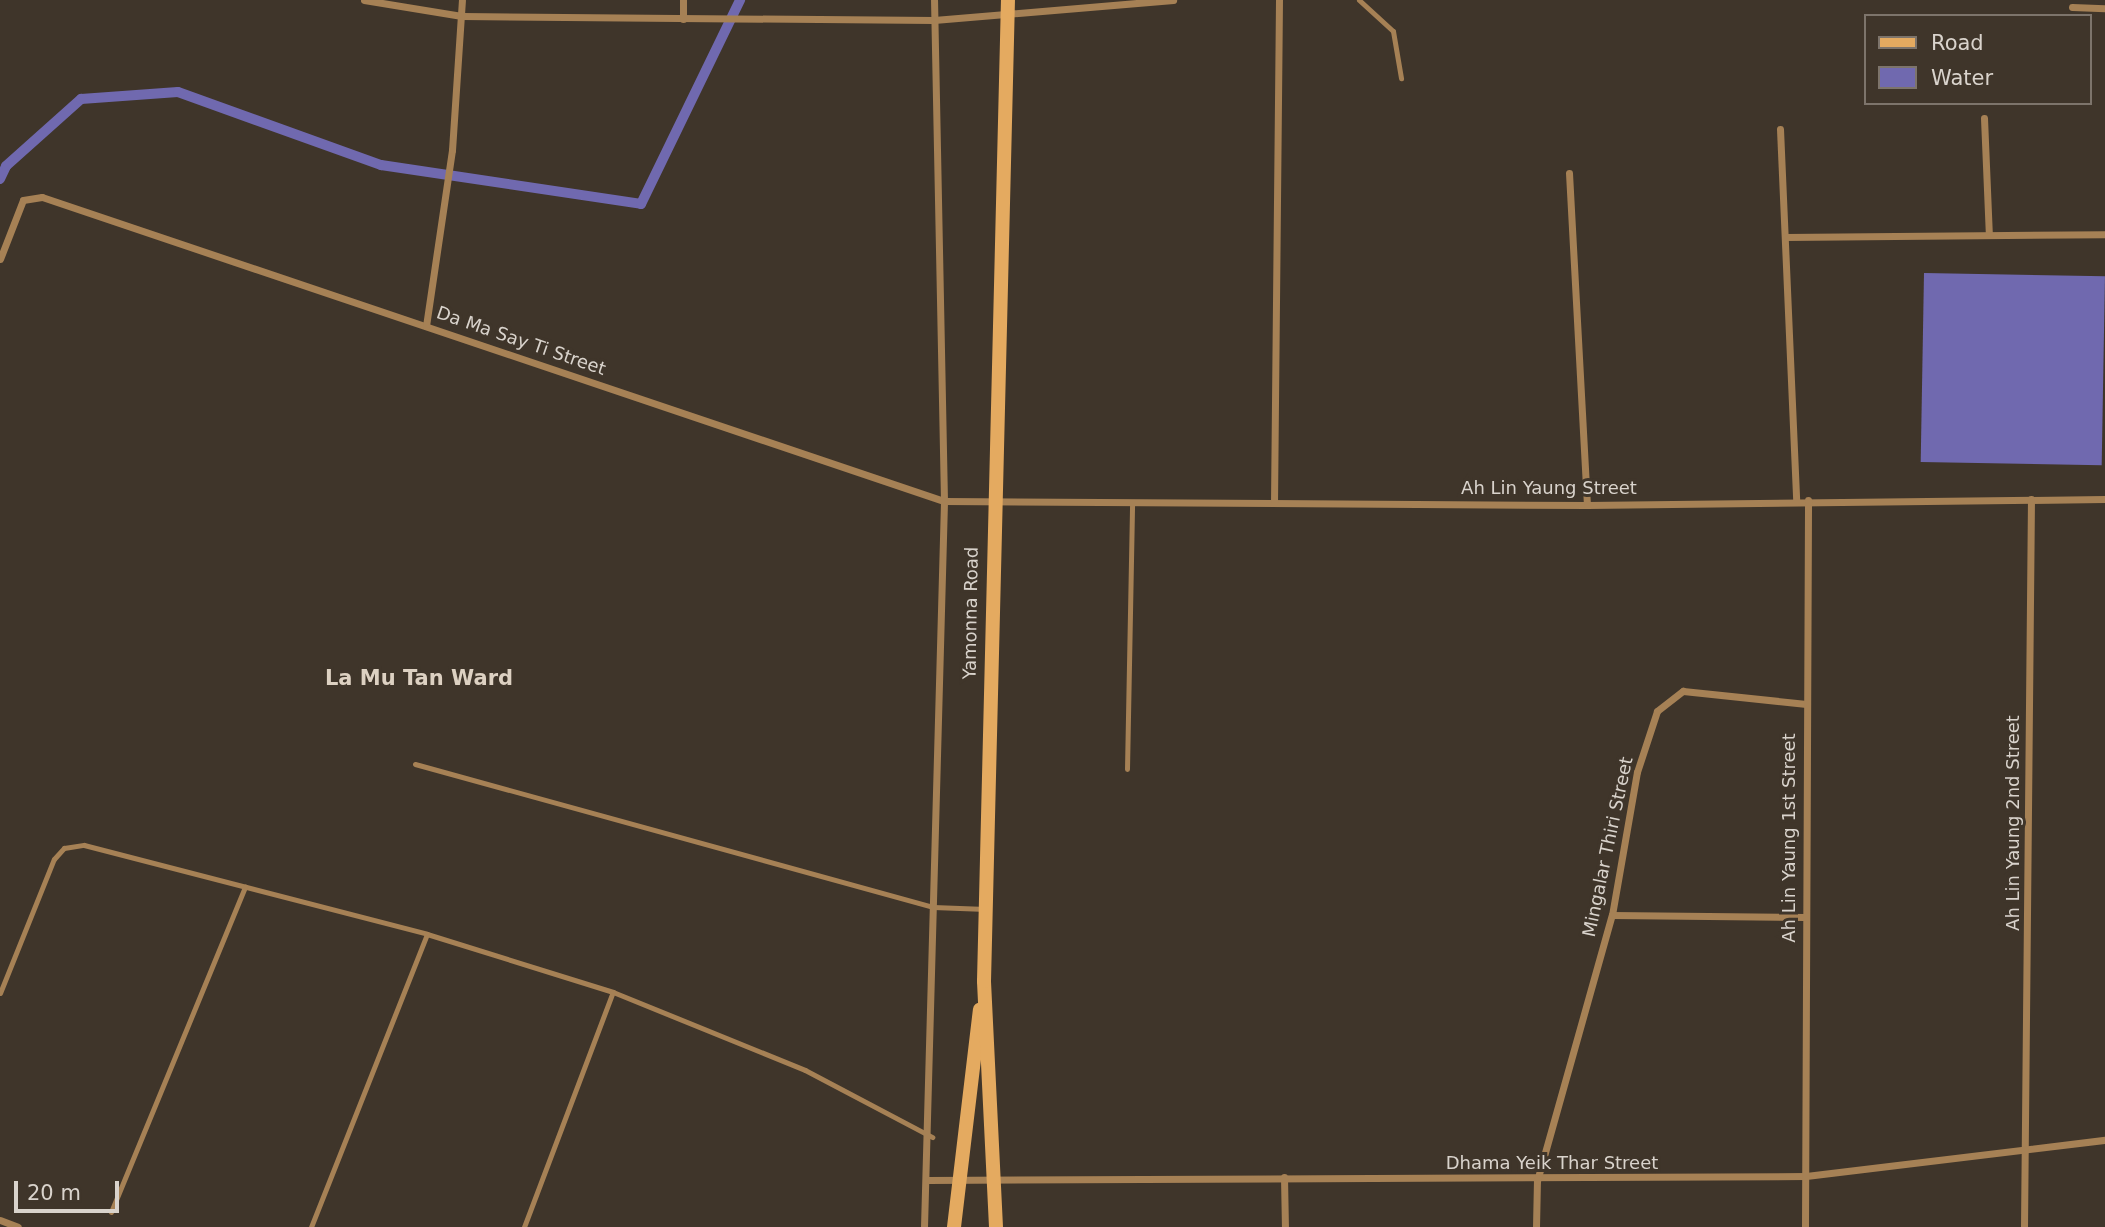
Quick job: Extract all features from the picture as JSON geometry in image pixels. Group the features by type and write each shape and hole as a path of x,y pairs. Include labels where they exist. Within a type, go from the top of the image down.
{"main road":[{"name":"Yamonna Road","path":"996,1227 996,1179 984,981 992,504 1008,7"},
{"path":"954,1227 956,1179 984,981"}],"street":[{"path":"364,0 462,16 934,20 1008,7 1173,0"},
{"path":"426,326 452,150 462,0"},
{"path":"683,0 683,19"},
{"path":"924,1227 932,1137 933,907 944,501 934,0"},
{"path":"1274,503 1279,0"},
{"path":"2072,7 2105,8"},
{"path":"1984,118 1989,235"},
{"path":"1780,129 1796,501"},
{"path":"1569,173 1587,505"},
{"name":"Da Ma Say Ti Street","path":"0,259 23,200 42,197 944,501 992,504"},
{"path":"1785,237 2105,234"},
{"name":"Ah Lin Yaung 2nd Street","path":"2024,1227 2031,499"},
{"name":"Ah Lin Yaung Street","path":"992,504 1587,505 1808,500 2105,499"},
{"name":"Ah Lin Yaung 1st Street","path":"1805,1227 1808,500"},
{"name":"Mingalar Thiri Street","path":"1536,1227 1537,1181 1612,915 1637,772 1657,711 1683,691 1806,704"},
{"path":"1612,915 1805,918"},
{"name":"Dhama Yeik Thar Street","path":"928,1180 1284,1177 1537,1181 1806,1176 2026,1147 2105,1140"},
{"path":"1284,1177 1285,1227"},
{"path":"0,1220 18,1227"}],"lane":[{"path":"1359,0 1394,32 1401,78"},
{"path":"1127,769 1132,504"},
{"path":"415,764 933,907 986,909"},
{"path":"0,993 54,859 64,848 84,845 427,934 613,992 805,1070 932,1137"},
{"path":"111,1212 244,887"},
{"path":"312,1227 427,934"},
{"path":"524,1227 613,992"}],"water":[{"path":"1924,273 2105,276 2102,465 1921,462"}],"waterway":[{"path":"0,179 6,166 81,99 178,92 381,165 641,204 740,0"}],"district":[{"name":"La Mu Tan Ward","path":"419,678"}]}
